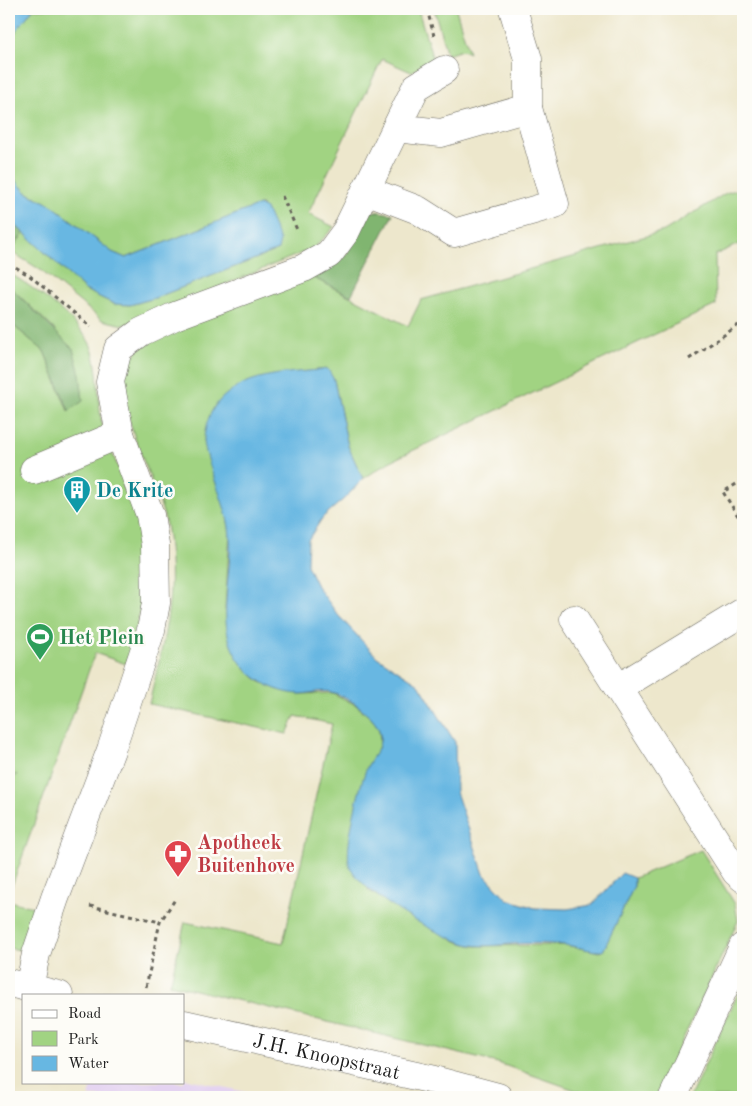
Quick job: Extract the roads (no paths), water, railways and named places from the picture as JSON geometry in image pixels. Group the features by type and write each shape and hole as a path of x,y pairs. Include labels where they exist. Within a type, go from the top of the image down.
{"street":[{"path":"366,190 418,210 454,233 555,204 528,108 528,59 514,9"},
{"path":"55,994 19,985 36,954 54,898 111,750 151,630 156,603 155,545 150,515 120,434 110,382 118,349 141,332 175,316 304,268 329,254 346,231 416,87 444,70"},
{"path":"396,128 441,133 528,108"},
{"path":"34,470 120,434"},
{"path":"618,688 743,612"},
{"path":"574,619 736,872 743,878"},
{"path":"674,1097 743,947"},
{"name":"J.H. Knoopstraat","path":"185,1024 434,1080 498,1097"}],"water":[{"path":"9,9 33,9 9,40"},
{"path":"9,173 26,192 53,206 112,252 126,258 259,205 266,209 280,241 278,250 155,298 130,305 114,304 85,290 9,219"},
{"path":"328,369 334,380 348,446 363,479 323,517 308,540 307,565 317,586 338,615 377,657 419,684 455,742 456,792 484,874 507,899 535,908 567,909 592,905 622,873 634,878 634,886 603,951 544,944 471,945 441,934 402,913 383,900 355,874 349,863 348,854 351,829 361,787 367,767 379,745 378,727 361,708 337,694 324,691 294,694 264,684 246,669 234,653 228,635 226,617 230,559 228,522 210,466 204,438 205,430 215,406 238,386 267,376"}],"place":[{"name":"De Krite","path":"77,514"},
{"name":"Het Plein","path":"40,661"},
{"name":"Apotheek Buitenhove","path":"178,878"}]}
